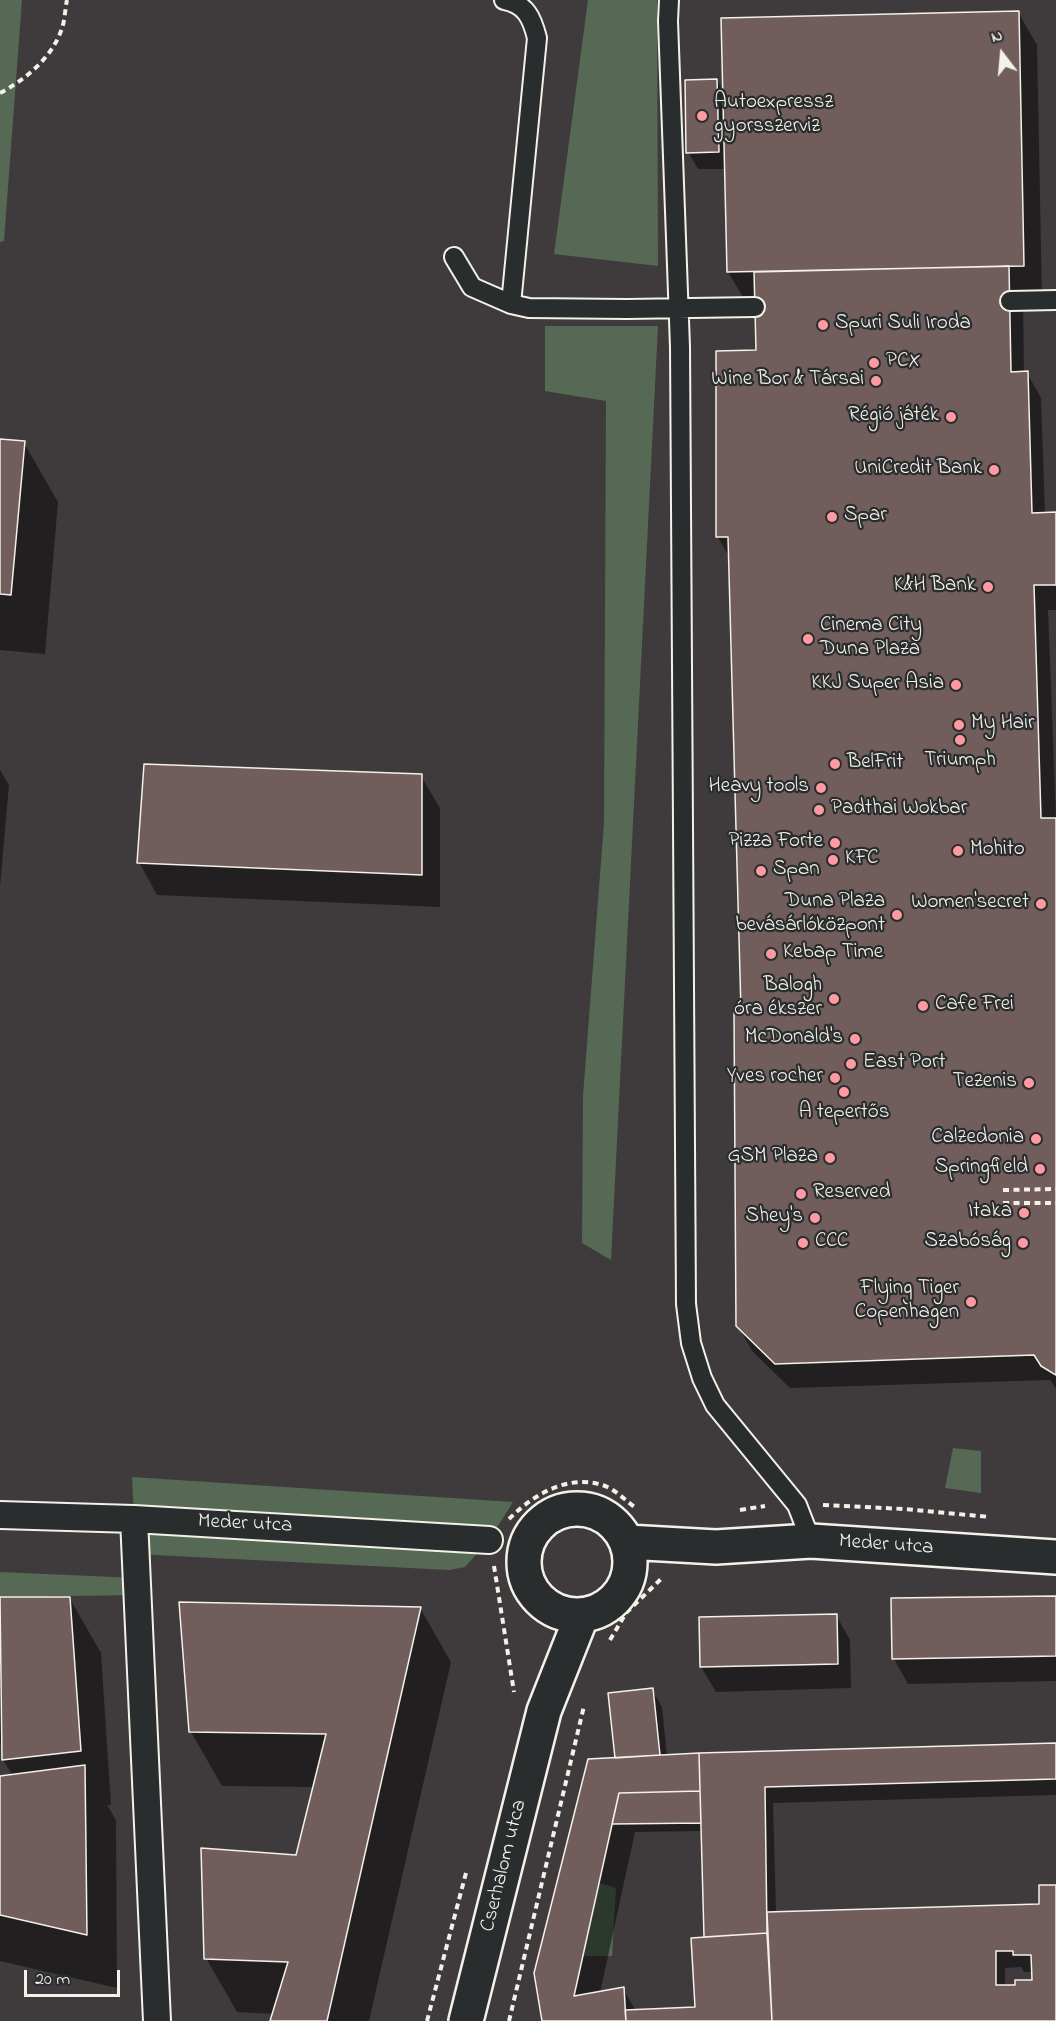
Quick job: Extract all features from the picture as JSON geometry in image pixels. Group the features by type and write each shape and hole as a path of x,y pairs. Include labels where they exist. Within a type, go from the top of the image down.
{"street":[{"path":"582,1509 601,1514 616,1526 629,1554 620,1595 596,1612 567,1612 539,1600 530,1587 525,1572 524,1556 528,1540 537,1527 549,1517 565,1510 582,1509"},
{"name":"Meder utca","path":"0,1515 134,1520 489,1540"},
{"path":"134,1520 157,2021"},
{"name":"Meder utca","path":"716,1547 811,1541 1056,1557"},
{"path":"629,1554 716,1547"},
{"path":"629,1554 668,1558 716,1547"},
{"name":"Cserhalom utca","path":"466,2021 567,1612"}],"lane":[{"path":"504,0 517,3 531,17 537,38 511,304"},
{"path":"669,0 679,308 686,1304 692,1343 702,1378 715,1405 797,1505 811,1541"},
{"path":"454,257 472,287 511,304 529,308 755,306"},
{"path":"1010,300 1056,300"}],"path":[{"path":"0,93 21,82 45,56 62,30 67,0"},
{"path":"1003,1190 1056,1189"},
{"path":"1003,1203 1056,1203"},
{"path":"511,1704 514,1693 489,1540 520,1508 550,1488 572,1482 606,1486 639,1511"},
{"path":"822,1505 994,1517"},
{"path":"604,1650 626,1613 667,1572 668,1558"},
{"path":"509,2021 585,1702"},
{"path":"428,2021 469,1862"}],"green space":[{"path":"0,0 22,0 4,241 0,242"},
{"path":"588,0 657,0 658,266 554,254"},
{"path":"545,326 658,326 611,1260 582,1243 583,1096 604,823 606,401 545,391"},
{"path":"953,1448 981,1451 981,1493 945,1488"},
{"path":"132,1477 513,1502 489,1540 465,1567 449,1570 136,1554"},
{"path":"0,1572 137,1578 138,1595 0,1597"},
{"path":"599,1883 616,1888 612,1956 582,1956"}],"building":[{"path":"1019,11 1024,266 727,272 721,18"},
{"name":"Autoexpressz gyorsszerviz","path":"717,79 719,152 686,153 685,80"},
{"name":"Duna Plaza bevásárlóközpont","path":"1009,266 1011,372 1028,371 1032,513 1056,512 1056,585 1034,585 1041,818 1056,818 1056,1375 1041,1366 1034,1355 775,1364 736,1326 734,1012 741,1011 728,537 716,537 716,351 756,350 754,272"},
{"path":"0,439 25,441 11,595 0,594"},
{"path":"144,764 422,774 422,875 137,863"},
{"path":"1056,1596 1056,1656 892,1659 891,1598"},
{"path":"0,1597 70,1597 81,1751 2,1760"},
{"path":"179,1602 421,1607 327,2021 270,2021 288,1962 204,1959 201,1848 296,1855 326,1734 189,1732"},
{"path":"837,1614 838,1664 700,1667 699,1617"},
{"path":"653,1688 660,1755 615,1758 608,1693"},
{"path":"1056,1743 1056,1779 765,1787 767,1933 704,1937 699,1753"},
{"path":"699,1753 700,1791 619,1793 574,1996 624,1987 626,2021 542,2021 534,1973 588,1759"},
{"path":"85,1765 87,1935 0,1915 0,1776"},
{"path":"700,1791 701,1823 612,1824 619,1793"},
{"path":"1039,1885 1056,1885 1056,2021 772,2021 767,1912 1039,1904","holes":["996,1951 1013,1951 1013,1955 1031,1955 1032,1980 1015,1980 1015,1985 996,1985"]},
{"path":"767,1933 772,2021 626,2021 625,2010 695,2007 691,1938"}],"place":[{"name":"Autoexpressz gyorsszerviz","path":"702,116"},
{"name":"Spuri Suli Iroda","path":"823,325"},
{"name":"PCX","path":"874,363"},
{"name":"Wine Bor & Társai","path":"876,381"},
{"name":"Régió játék","path":"951,417"},
{"name":"UniCredit Bank","path":"994,470"},
{"name":"Spar","path":"832,517"},
{"name":"K&H Bank","path":"988,587"},
{"name":"Cinema City Duna Plaza","path":"808,639"},
{"name":"KKJ Super Asia","path":"956,685"},
{"name":"My Hair","path":"959,725"},
{"name":"Triumph","path":"960,740"},
{"name":"BelFrit","path":"835,764"},
{"name":"Heavy tools","path":"821,788"},
{"name":"Padthai Wokbar","path":"819,810"},
{"name":"Pizza Forte","path":"835,843"},
{"name":"Mohito","path":"958,851"},
{"name":"KFC","path":"833,860"},
{"name":"Span","path":"761,871"},
{"name":"Women'secret","path":"1041,904"},
{"name":"Duna Plaza bevásárlóközpont","path":"897,915"},
{"name":"Kebap Time","path":"771,954"},
{"name":"Balogh óra ékszer","path":"834,999"},
{"name":"Cafe Frei","path":"923,1006"},
{"name":"McDonald's","path":"855,1039"},
{"name":"East Port","path":"851,1064"},
{"name":"Yves rocher","path":"835,1078"},
{"name":"Tezenis","path":"1029,1083"},
{"name":"A tepertős","path":"844,1092"},
{"name":"Calzedonia","path":"1036,1139"},
{"name":"GSM Plaza","path":"830,1158"},
{"name":"Springfield","path":"1040,1169"},
{"name":"Reserved","path":"801,1194"},
{"name":"Itaka","path":"1024,1213"},
{"name":"Shey's","path":"815,1218"},
{"name":"CCC","path":"803,1243"},
{"name":"Szabóság","path":"1023,1243"},
{"name":"Flying Tiger Copenhagen","path":"971,1302"}]}
